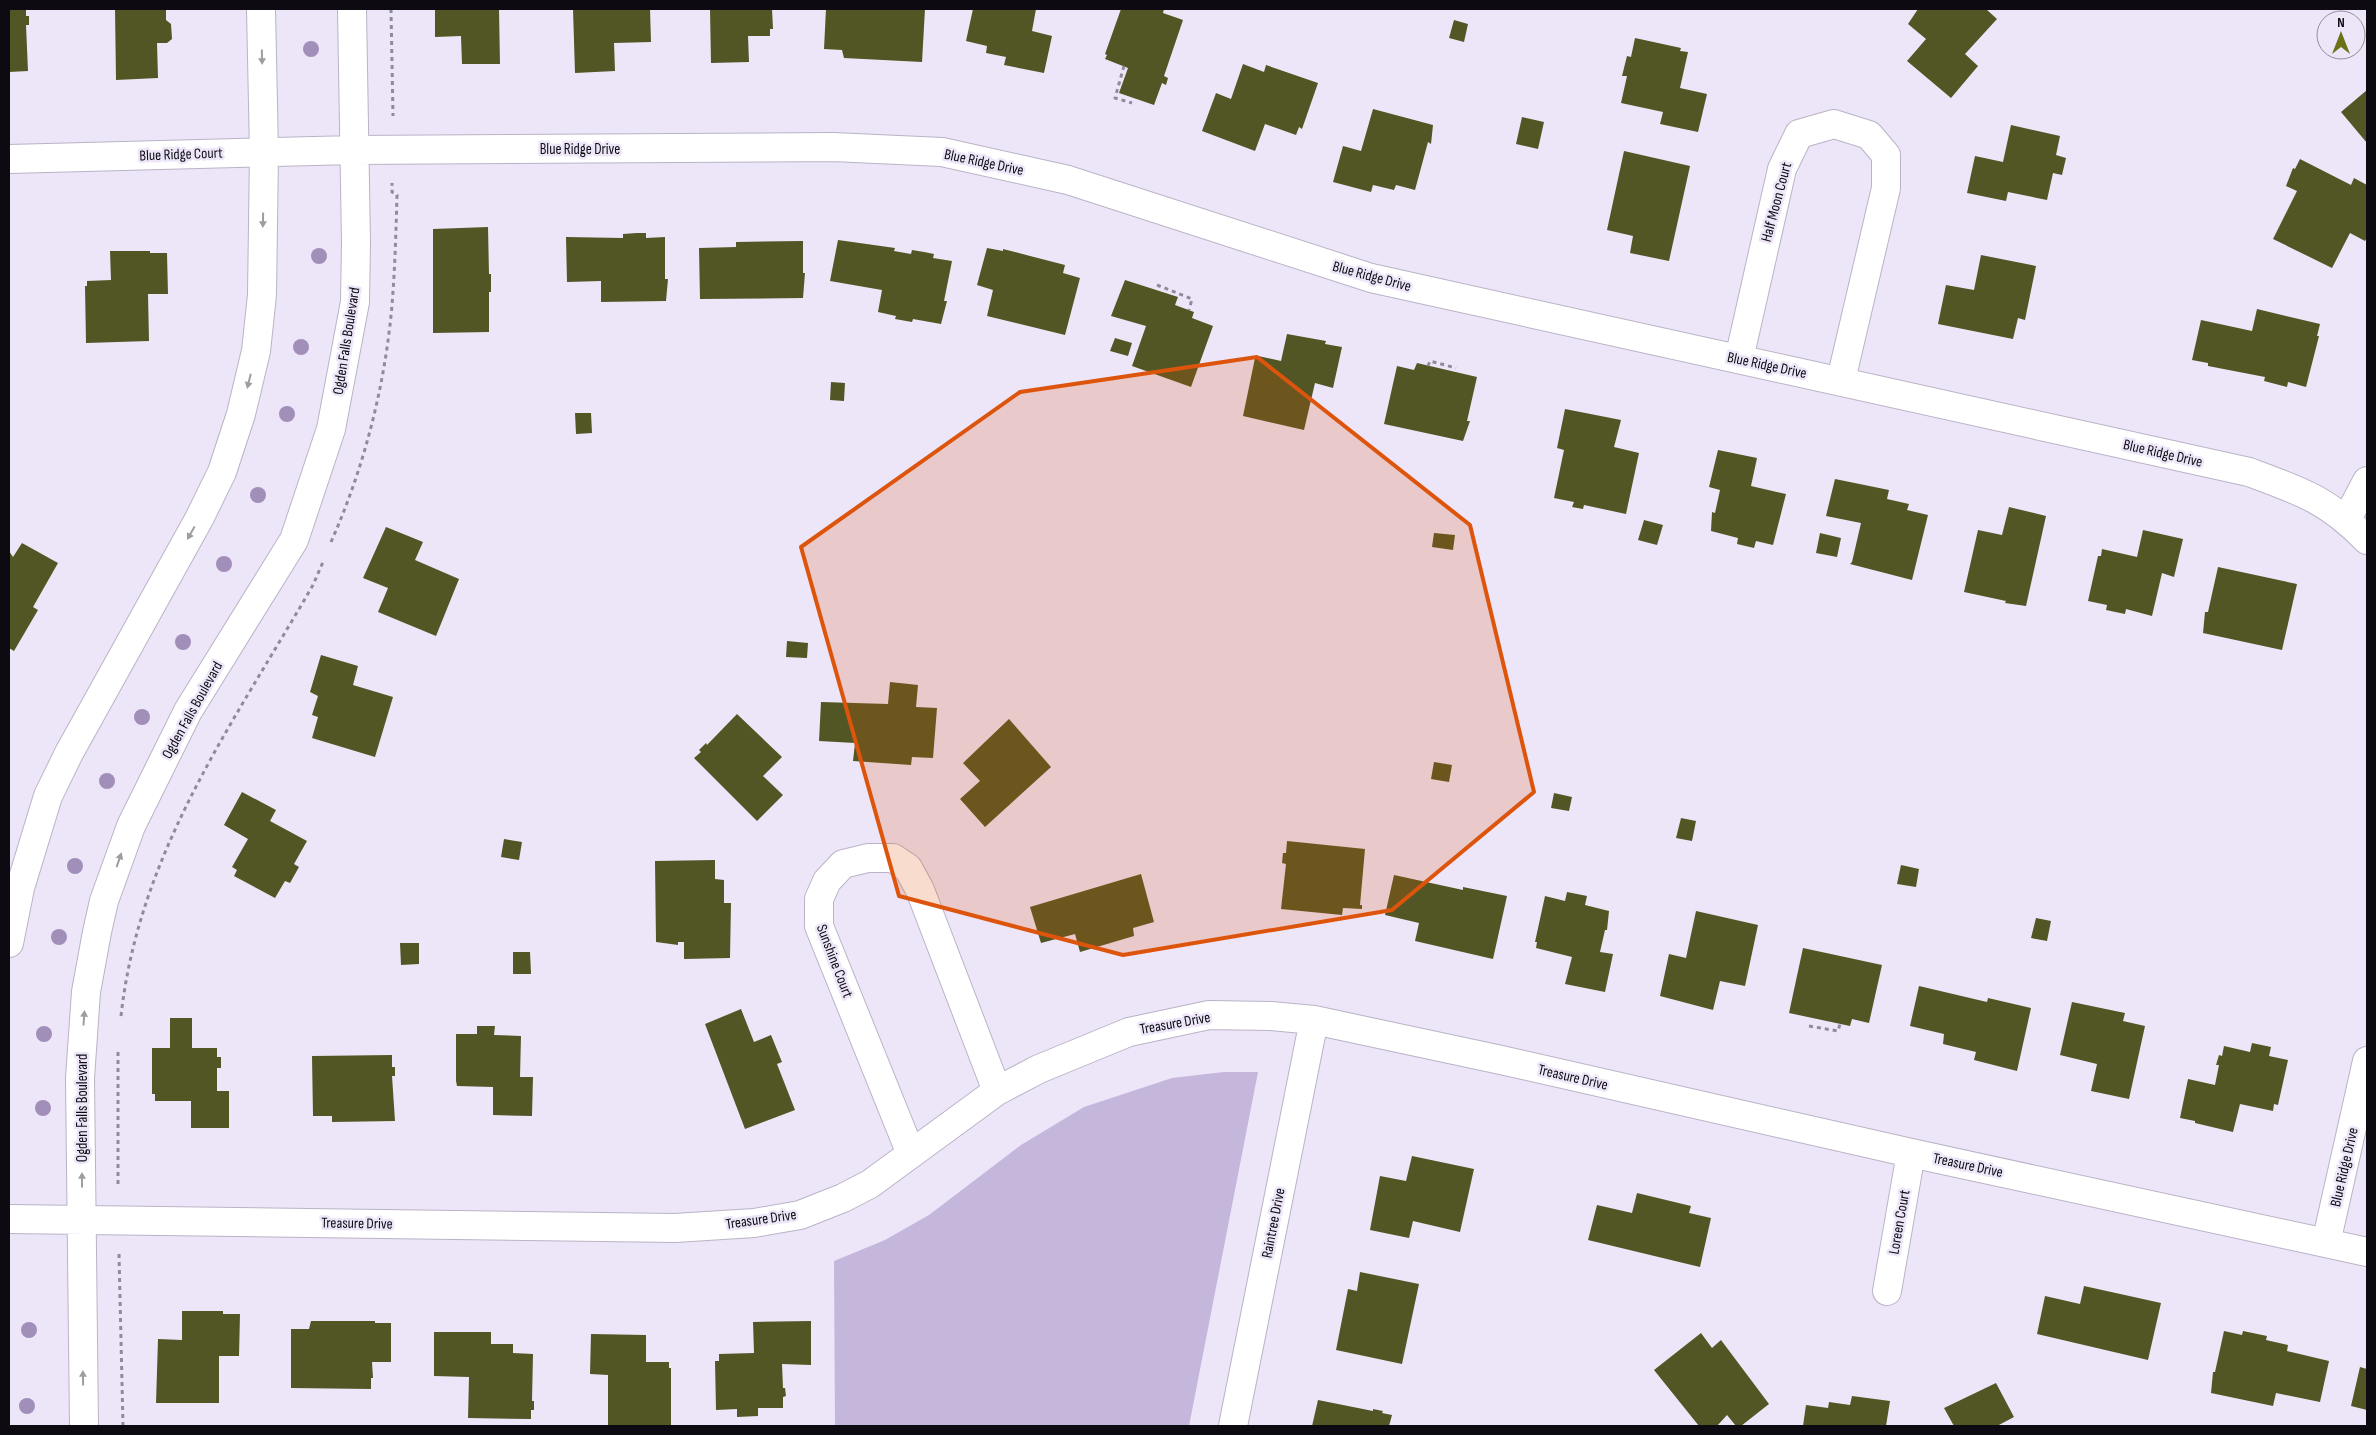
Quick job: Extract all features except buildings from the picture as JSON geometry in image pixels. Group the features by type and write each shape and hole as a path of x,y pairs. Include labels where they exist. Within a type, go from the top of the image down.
{"street":[{"path":"9,943 20,888 48,796 69,753 199,519 222,472 238,422 256,351 262,295 264,152 261,9"},
{"name":"Ogden Falls Boulevard","path":"84,1426 81,1058 86,992 104,901 131,826 188,711 294,540 328,439 355,302 356,242 352,9"},
{"name":"Half Moon Court","path":"1739,359 1782,169 1799,134 1834,124 1870,135 1886,155 1886,188 1841,380"},
{"name":"Blue Ridge Drive","path":"354,150 833,147 942,152 1068,180 1371,278 1841,380 2249,472 2301,491 2330,506 2347,519 2367,540"},
{"name":"Blue Ridge Court","path":"9,159 354,150"},
{"path":"2347,519 2367,481"},
{"name":"Sunshine Court","path":"912,1154 818,926 818,899 827,881 843,864 868,858 893,858 908,868 920,890 997,1091"},
{"name":"Treasure Drive","path":"9,1219 675,1228 754,1223 800,1215 843,1198 870,1184 997,1091 1039,1069 1129,1032 1209,1015 1271,1016 1314,1020 2367,1252"},
{"name":"Raintree Drive","path":"1233,1426 1314,1020"},
{"name":"Blue Ridge Drive","path":"2326,1243 2367,1061"},
{"name":"Loreen Court","path":"1887,1291 1912,1153"}],"path":[{"path":"391,9 393,116"},
{"path":"1124,66 1115,98 1132,104"},
{"path":"330,545 349,502 366,443 388,343 392,304 397,195 392,192"},
{"path":"1157,285 1192,299 1189,310"},
{"path":"1428,366 1430,361 1456,368"},
{"path":"120,1021 134,941 151,882 164,851 192,794 313,585 327,553"},
{"path":"1809,1026 1838,1031 1840,1024"},
{"path":"118,1048 118,1178"},
{"path":"119,1262 123,1426"}],"highlighted area":[{"path":"1257,357 1470,525 1534,792 1392,910 1123,955 899,896 801,547 1020,392"}],"shaded area":[{"path":"1224,1072 1258,1072 1189,1426 835,1426 834,1261 885,1240 929,1215 1021,1145 1084,1107 1172,1078"}]}
